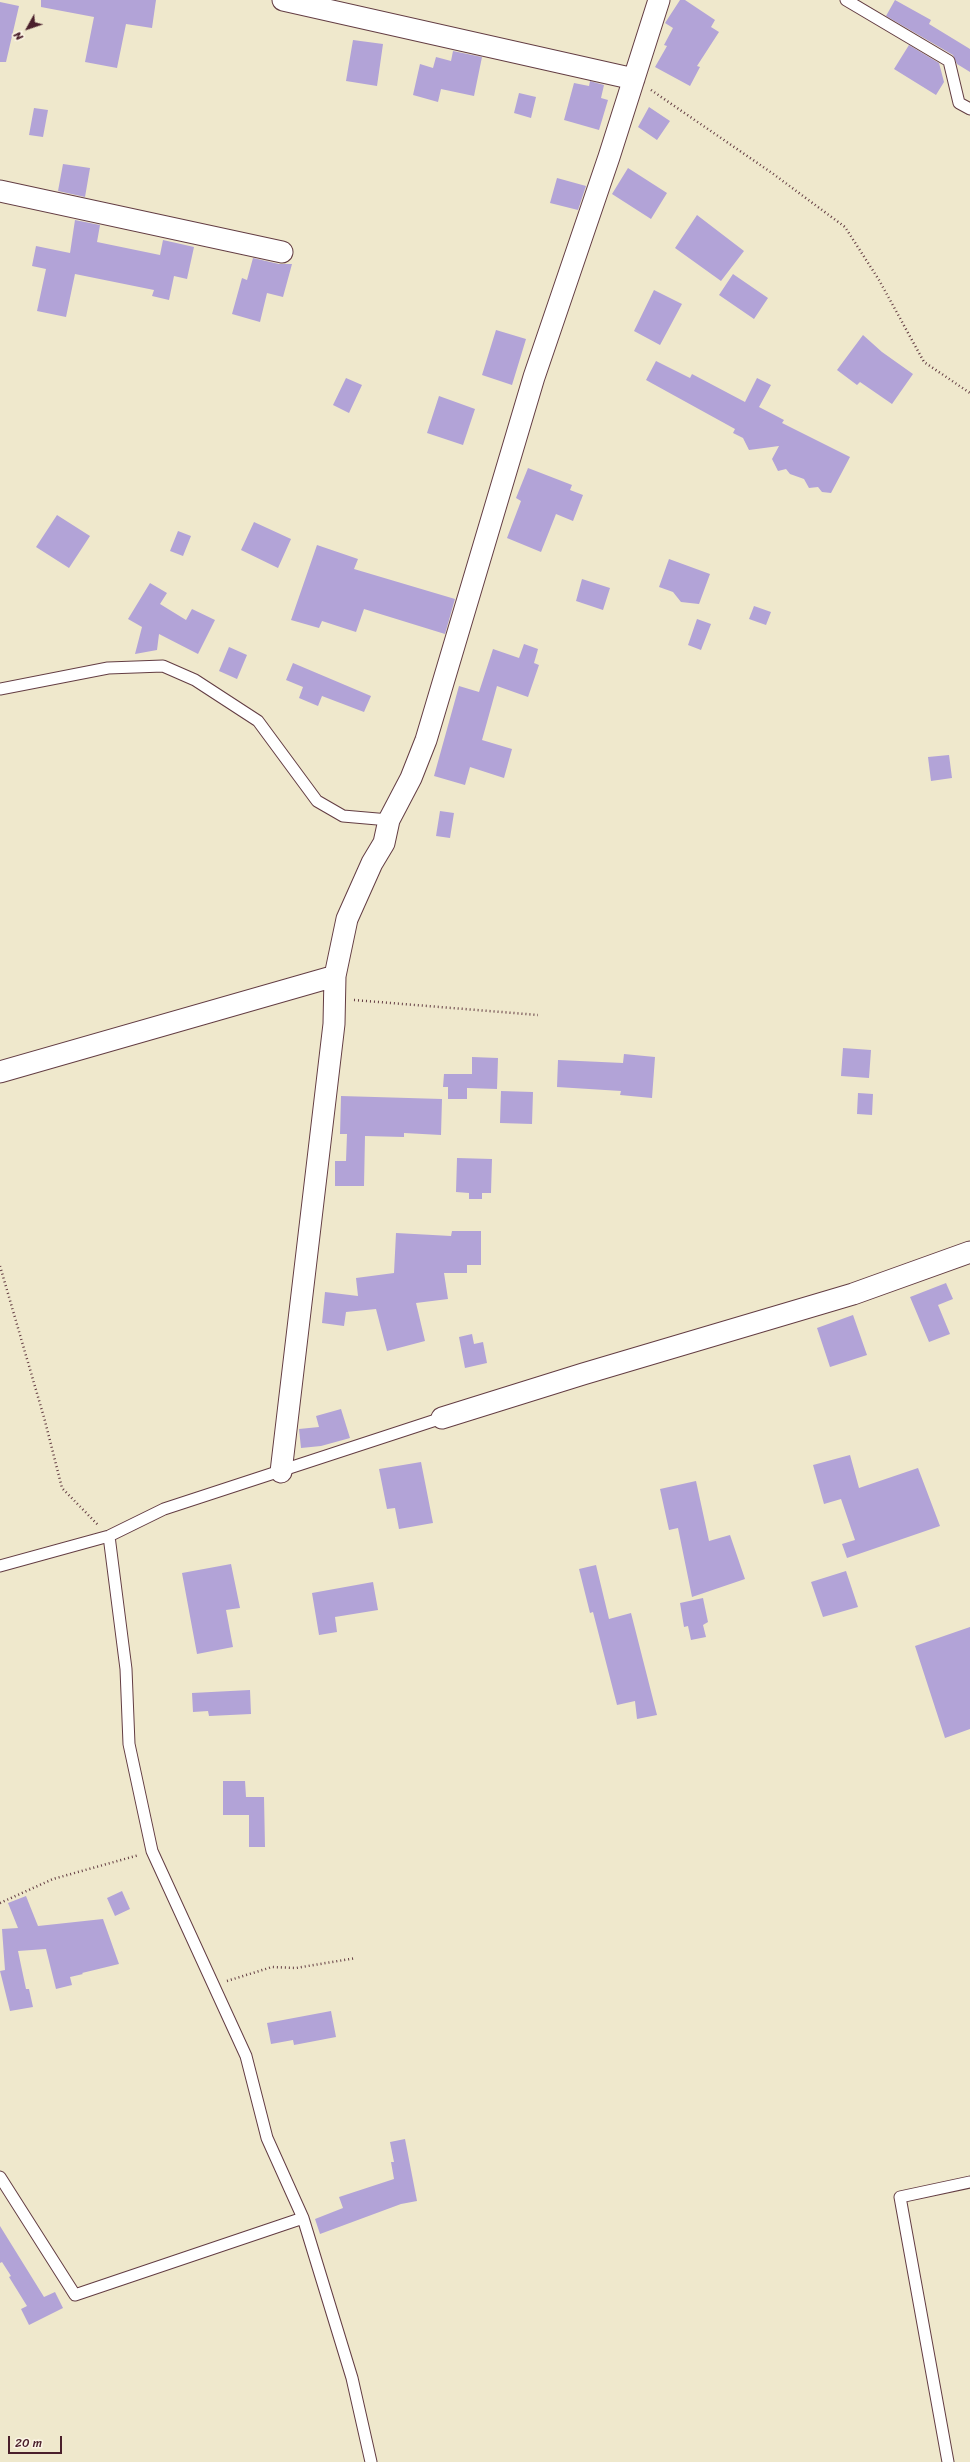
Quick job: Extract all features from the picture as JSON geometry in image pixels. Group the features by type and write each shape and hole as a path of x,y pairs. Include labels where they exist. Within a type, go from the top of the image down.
{"street":[{"path":"283,0 634,79"},
{"path":"281,1472 334,1024 335,976 347,919 372,863 384,843 389,820 411,778 426,740 534,377 659,0"},
{"path":"0,191 282,252"},
{"path":"0,1072 335,976"},
{"path":"442,1418 583,1374 853,1294 970,1252"}],"lane":[{"path":"846,0 949,61 959,103 970,109"},
{"path":"0,689 108,668 163,666 195,680 258,721 316,801 343,816 389,820"},
{"path":"0,1566 109,1536 164,1509 281,1472 442,1418"},
{"path":"109,1536 126,1668 129,1744 152,1851 246,2056 267,2138 303,2218 352,2378 371,2462"},
{"path":"0,2177 75,2295 303,2218"},
{"path":"948,2462 900,2197 970,2182"}],"path":[{"path":"634,79 772,173 845,227 879,280 924,362 970,393"},
{"path":"335,976 354,1000 538,1015"},
{"path":"0,1266 45,1421 62,1488 109,1536"},
{"path":"0,1903 53,1879 152,1851"},
{"path":"213,1986 272,1967 296,1968 356,1958"}],"building":[{"path":"41,0 156,0 152,28 126,24 117,68 85,62 94,17 41,7"},
{"path":"680,0 685,0 715,20 711,27 719,32 697,66 700,67 690,86 655,67 667,46 664,45 673,28 665,23"},
{"path":"895,0 931,20 929,24 970,49 970,72 957,64 953,55 886,16"},
{"path":"0,2 19,6 6,62 0,62"},
{"path":"353,40 383,44 377,86 346,81"},
{"path":"909,45 939,63 944,82 936,95 894,69"},
{"path":"453,51 482,57 474,96 441,89 438,102 413,95 420,64 433,68 436,57 451,61"},
{"path":"590,81 604,85 601,98 608,100 599,130 564,120 574,83 589,86"},
{"path":"519,93 536,97 531,118 514,113"},
{"path":"649,107 670,121 657,140 638,127"},
{"path":"34,108 48,110 43,137 29,135"},
{"path":"63,164 90,168 85,197 58,191"},
{"path":"628,168 667,193 651,219 612,194"},
{"path":"557,178 586,186 578,210 550,203"},
{"path":"697,215 744,251 721,281 675,248"},
{"path":"75,220 100,225 97,242 160,255 163,240 194,247 187,279 174,276 169,300 152,296 154,290 75,274 66,317 37,311 46,269 32,266 36,246 70,253"},
{"path":"253,258 279,264 292,264 283,297 267,293 260,322 232,314 242,278 247,280"},
{"path":"733,274 768,298 754,319 719,295"},
{"path":"654,290 682,304 660,345 634,331"},
{"path":"496,330 526,339 512,385 482,375"},
{"path":"863,335 882,352 913,374 892,404 860,382 857,385 837,370"},
{"path":"656,361 690,378 692,374 745,402 757,378 771,385 759,407 784,420 782,423 850,457 831,493 822,492 818,487 809,488 804,479 790,474 786,469 778,471 772,459 779,446 749,450 743,438 733,433 735,429 646,380"},
{"path":"346,378 362,385 349,413 333,405"},
{"path":"439,396 475,409 463,445 427,433"},
{"path":"528,468 572,485 570,490 583,495 573,521 556,514 541,552 507,538 521,501 516,498"},
{"path":"57,515 90,536 69,568 36,547"},
{"path":"254,522 291,539 278,568 241,550"},
{"path":"178,531 191,536 183,556 170,551"},
{"path":"317,545 358,559 354,569 455,599 445,634 364,609 356,632 322,621 319,628 291,620"},
{"path":"669,559 710,574 699,604 681,602 673,592 659,587"},
{"path":"582,579 610,588 603,610 576,601"},
{"path":"150,583 167,593 160,604 186,620 192,609 215,620 198,654 159,634 157,650 135,654 142,627 128,619"},
{"path":"754,606 771,612 766,625 749,619"},
{"path":"697,619 711,624 701,650 688,645"},
{"path":"524,644 538,649 534,663 539,665 528,697 497,686 482,740 512,749 504,778 470,767 465,785 434,776 459,686 479,692 493,649 519,658"},
{"path":"229,647 247,655 237,679 219,671"},
{"path":"293,663 371,696 364,712 322,696 318,706 299,698 303,687 286,680"},
{"path":"949,755 952,778 931,781 928,757"},
{"path":"440,811 454,813 450,838 436,836"},
{"path":"843,1048 871,1050 869,1078 841,1076"},
{"path":"624,1054 655,1057 652,1098 620,1095 621,1091 557,1087 558,1060 623,1063"},
{"path":"472,1057 498,1058 497,1089 467,1088 467,1099 448,1099 448,1087 443,1087 444,1074 472,1074"},
{"path":"501,1091 533,1092 532,1124 500,1123"},
{"path":"858,1093 873,1094 872,1115 857,1114"},
{"path":"341,1096 442,1099 441,1135 404,1133 404,1137 365,1136 364,1186 335,1186 335,1161 346,1161 347,1134 340,1134"},
{"path":"457,1158 492,1159 491,1193 482,1193 482,1199 469,1199 469,1193 456,1192"},
{"path":"452,1231 481,1231 481,1265 467,1265 467,1273 444,1273 448,1299 416,1303 425,1341 387,1351 376,1309 346,1312 344,1326 322,1323 325,1292 358,1296 356,1278 394,1273 396,1233 451,1236"},
{"path":"946,1283 953,1299 938,1305 950,1334 929,1342 910,1297"},
{"path":"853,1315 867,1355 830,1367 817,1328"},
{"path":"472,1334 474,1344 483,1342 487,1363 465,1368 459,1337"},
{"path":"341,1409 350,1438 321,1446 301,1448 299,1429 319,1427 316,1416"},
{"path":"850,1455 859,1488 918,1468 940,1526 847,1558 842,1544 855,1540 841,1499 824,1504 813,1465"},
{"path":"421,1462 433,1523 399,1529 395,1508 387,1509 379,1469"},
{"path":"696,1481 709,1541 730,1535 745,1579 692,1597 678,1528 669,1530 660,1489"},
{"path":"231,1564 240,1608 226,1610 233,1647 197,1654 182,1573"},
{"path":"596,1565 609,1619 631,1613 657,1715 637,1719 635,1701 617,1705 593,1612 590,1613 579,1569"},
{"path":"846,1571 858,1607 823,1617 811,1582"},
{"path":"373,1582 378,1610 335,1617 337,1632 319,1635 312,1593"},
{"path":"703,1598 708,1622 703,1625 706,1637 691,1640 688,1626 684,1627 680,1603"},
{"path":"970,1627 970,1729 945,1738 915,1646"},
{"path":"250,1690 251,1714 209,1716 208,1711 193,1712 192,1693"},
{"path":"223,1781 245,1781 246,1797 264,1797 265,1847 249,1847 249,1815 223,1815"},
{"path":"122,1891 130,1909 115,1916 107,1898"},
{"path":"26,1896 38,1926 103,1919 119,1964 70,1977 72,1985 56,1989 46,1949 18,1951 26,1989 29,1989 33,2007 10,2011 0,1971 5,1970 2,1929 18,1928 8,1903"},
{"path":"331,2011 336,2037 294,2045 293,2040 271,2044 267,2023"},
{"path":"405,2139 417,2201 401,2204 320,2234 315,2219 343,2208 339,2197 394,2179 391,2162 394,2162 390,2142"},
{"path":"0,2226 44,2297 55,2292 63,2308 29,2325 21,2309 27,2306 9,2277 11,2276 2,2262 0,2263"}]}
